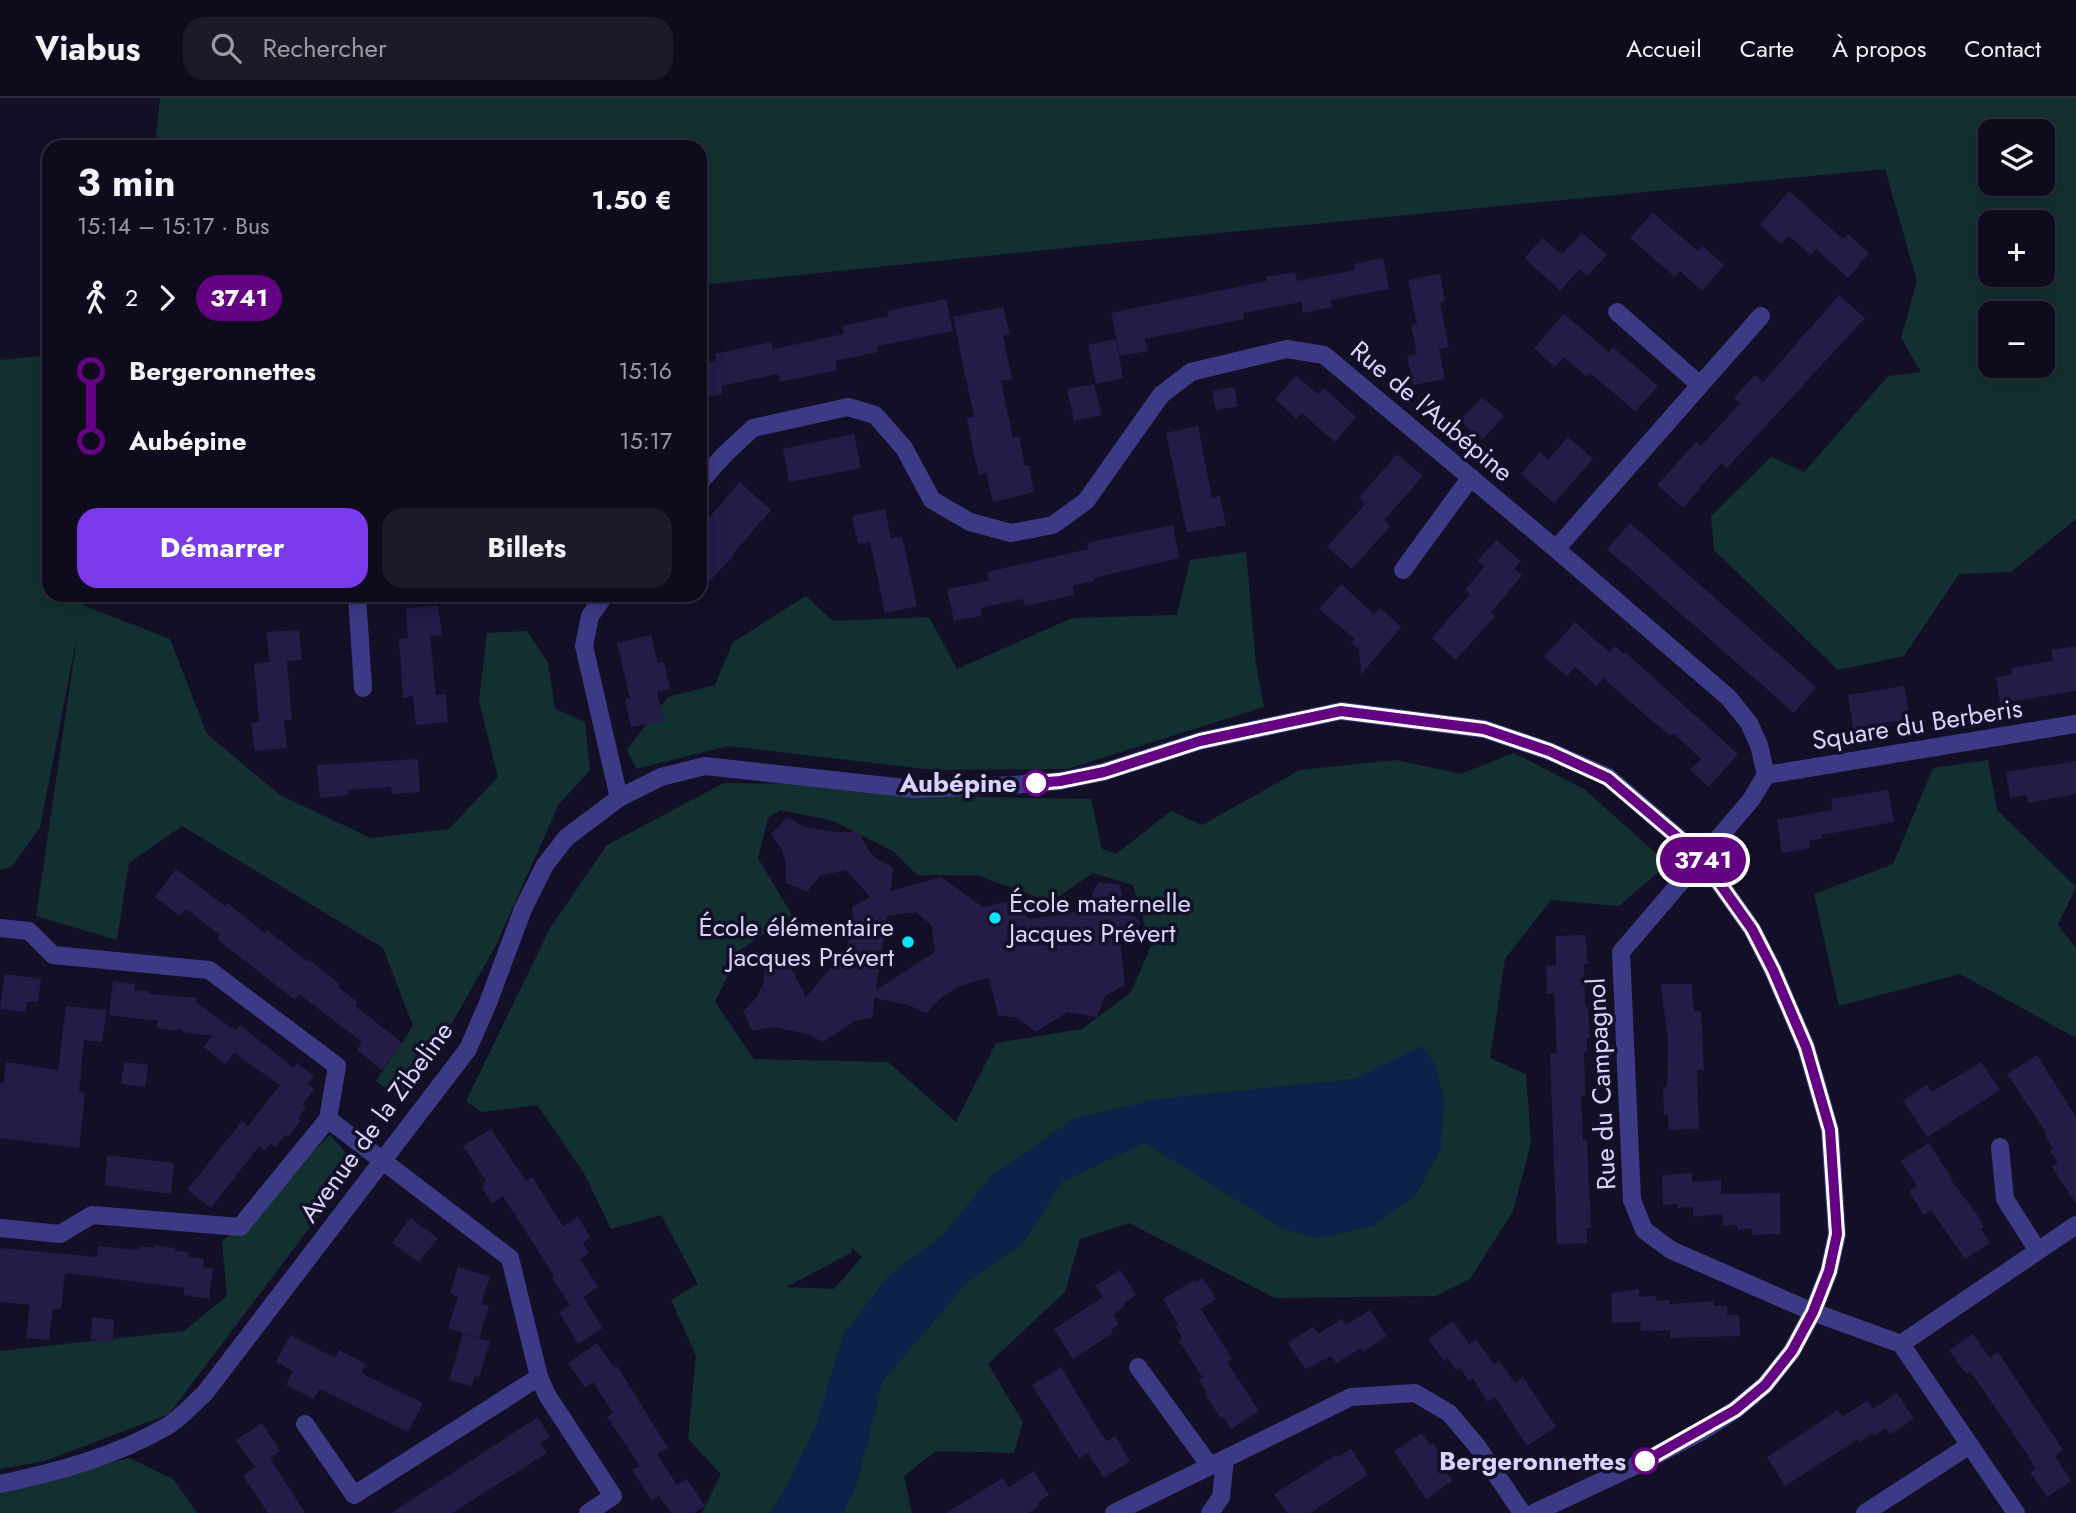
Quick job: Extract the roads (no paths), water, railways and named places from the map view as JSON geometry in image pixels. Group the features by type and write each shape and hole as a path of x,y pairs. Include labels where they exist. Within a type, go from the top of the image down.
{"street":[{"path":"1618,312 1700,385"},
{"path":"1556,549 1761,316"},
{"name":"Rue de l'Aubépine","path":"707,474 753,428 848,407 875,415 904,448 932,500 970,522 1011,533 1053,525 1086,501 1161,395 1191,372 1287,349 1324,355 1729,698 1749,723 1759,745 1766,775"},
{"path":"1403,570 1471,477"},
{"path":"357,602 363,688"},
{"path":"600,602 590,615 584,646 619,798"},
{"name":"Avenue de la Zibeline","path":"0,1484 47,1474 105,1456 166,1427 205,1393 468,1049 523,909 545,865 566,838 619,798 661,777 705,766 915,789 1060,781 1104,772 1200,741 1341,711 1484,729 1549,751 1608,778 1701,857 1752,929 1773,970 1806,1047 1830,1130 1837,1234 1829,1271 1813,1312 1792,1351 1765,1385 1735,1410 1650,1459 1534,1513"},
{"name":"Square du Berberis","path":"1766,775 2076,724"},
{"path":"1701,857 1751,800 1766,775"},
{"name":"Rue du Campagnol","path":"1701,857 1621,953 1632,1200 1644,1230 1671,1250 1813,1312 1901,1344"},
{"path":"0,928 29,931 53,955 209,970 337,1066 328,1119 240,1227 92,1215 61,1234 0,1228"},
{"path":"328,1119 510,1258 539,1377 547,1395 613,1496 589,1513"},
{"path":"2000,1147 2005,1199 2038,1251"},
{"path":"2016,1513 1901,1344 2076,1225"},
{"path":"1138,1367 1217,1462 1221,1497 1210,1513"},
{"path":"305,1424 354,1495 539,1377"},
{"path":"1114,1513 1351,1397 1415,1393 1449,1413 1477,1446 1522,1513"},
{"path":"1865,1513 1970,1445"}],"water":[{"path":"1422,1046 1435,1064 1444,1098 1441,1149 1416,1195 1373,1226 1318,1238 1283,1229 1145,1143 1062,1182 1023,1243 966,1284 883,1381 857,1484 843,1513 770,1513 817,1423 843,1335 889,1275 943,1235 991,1176 1073,1119 1157,1099 1354,1079"}],"place":[{"name":"Aubépine","path":"1036,783"},
{"name":"École maternelle Jacques Prévert","path":"995,918"},
{"name":"École élémentaire Jacques Prévert","path":"908,942"},
{"name":"Bergeronnettes","path":"1645,1461"}]}
